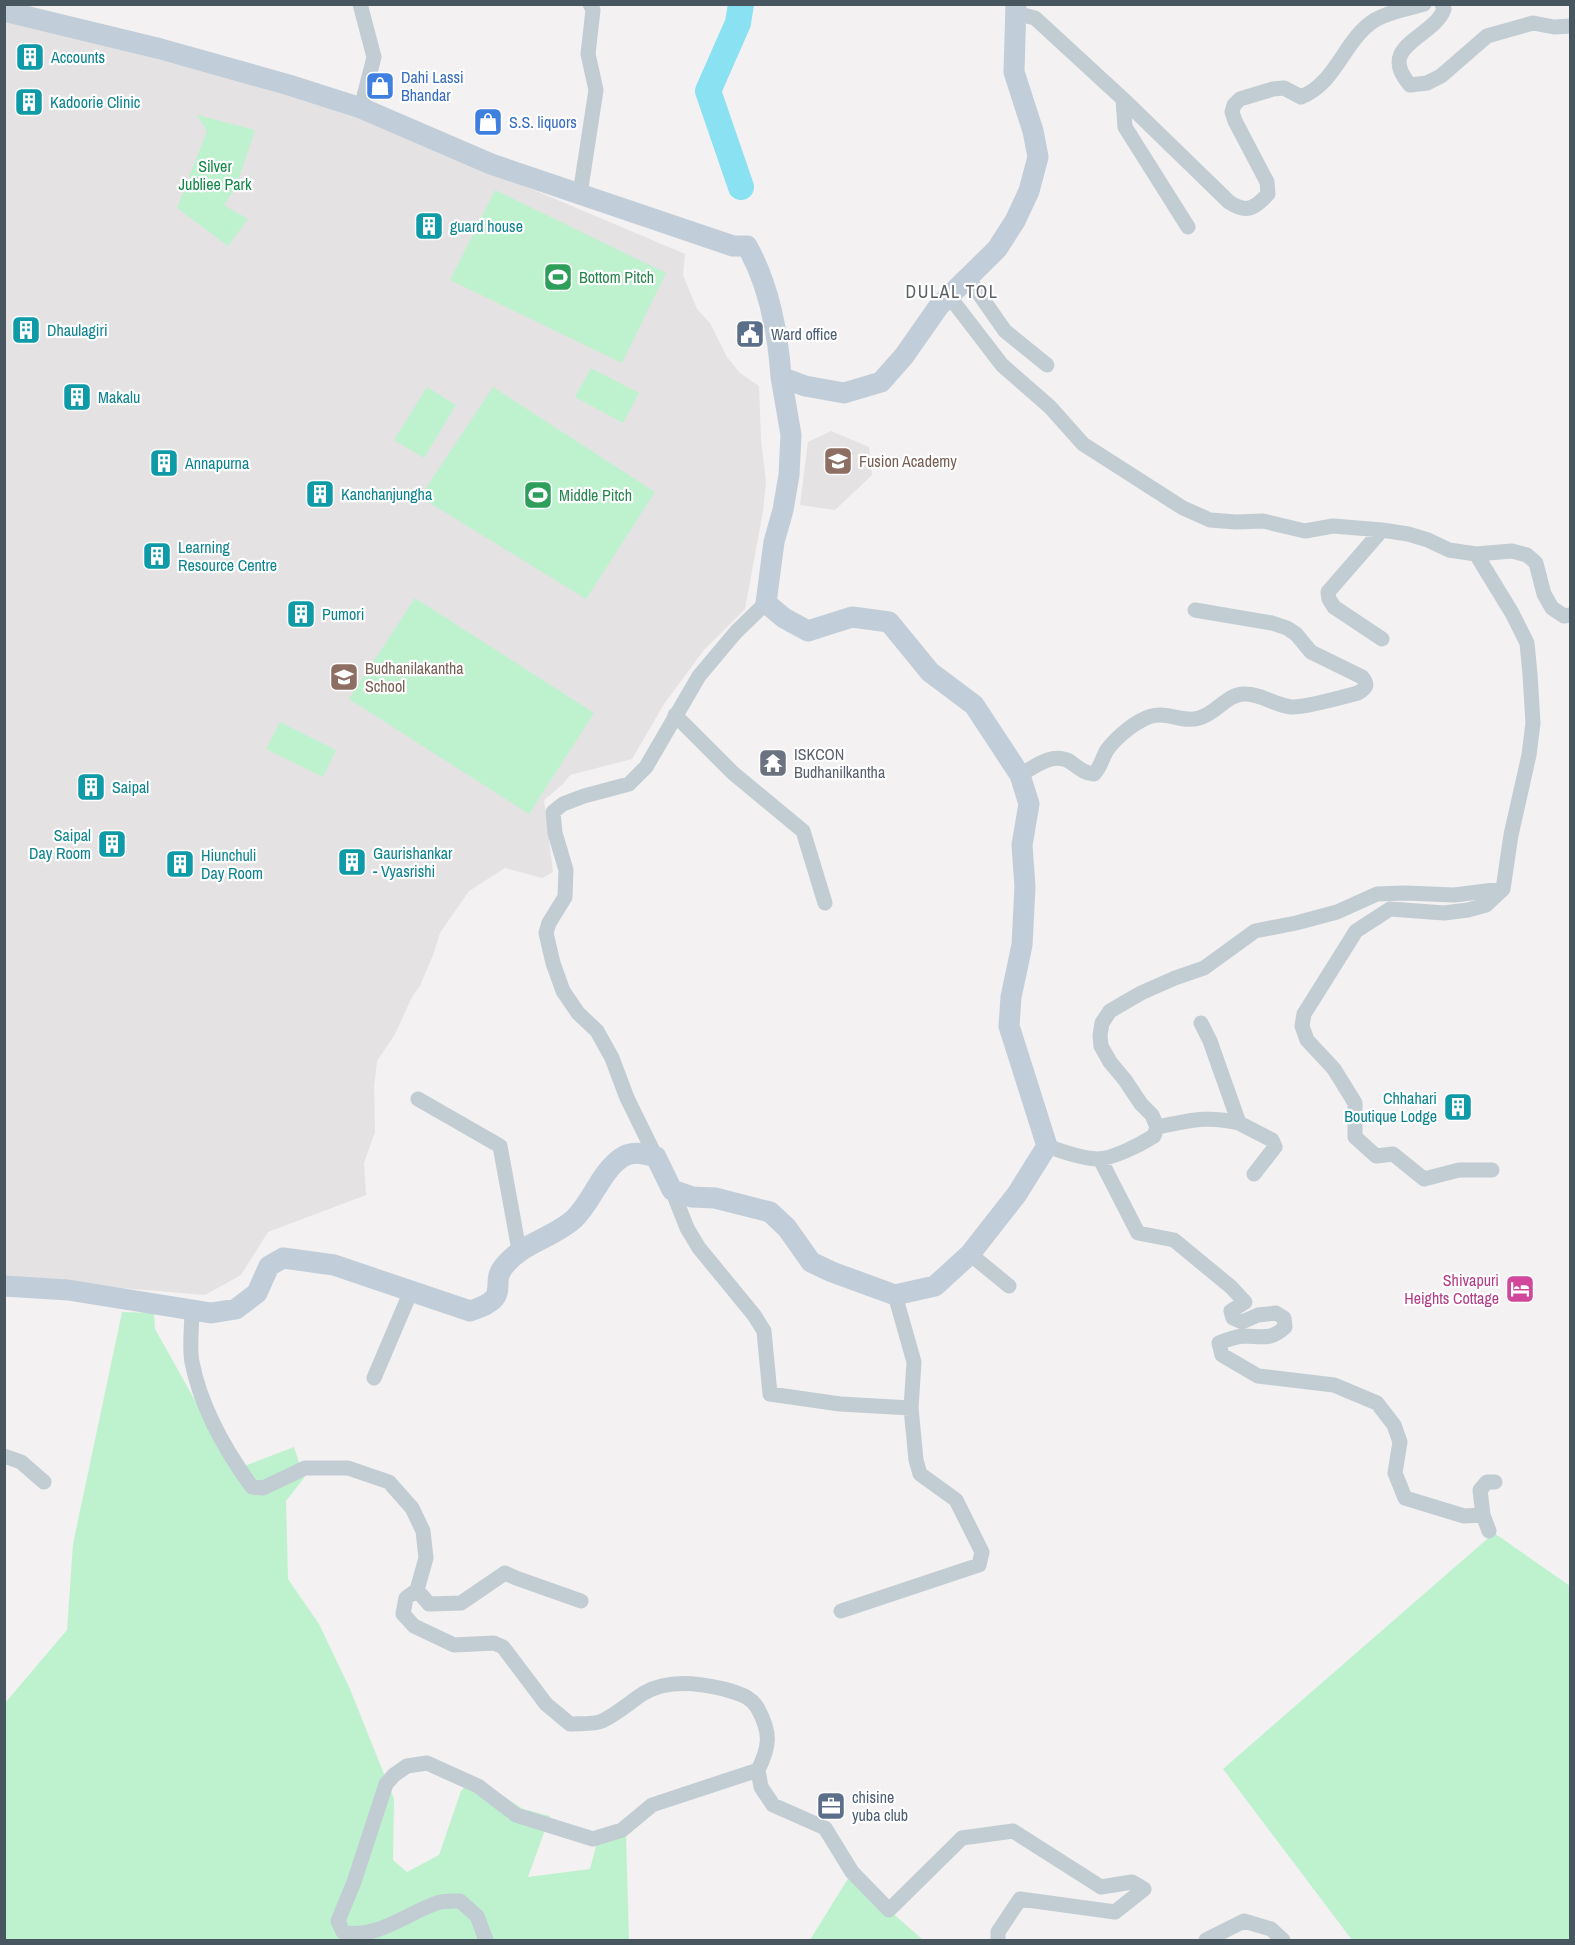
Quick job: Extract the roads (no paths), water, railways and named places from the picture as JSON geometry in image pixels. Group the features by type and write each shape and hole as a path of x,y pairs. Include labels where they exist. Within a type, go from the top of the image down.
{"street":[{"path":"360,4 374,57 362,108"},
{"path":"580,194 596,90 588,54 593,10 590,4"},
{"path":"781,377 805,386 844,393 881,382 904,356 939,306 998,249 1029,191 1038,158 1033,132 1014,72 1016,9 1035,18 1229,202 1238,208 1250,209 1268,194 1267,182 1235,121 1232,112 1234,105 1240,99 1273,89 1284,88 1301,97 1309,94 1330,74 1359,33 1375,20 1390,13 1424,4"},
{"path":"1442,4 1444,9 1442,17 1405,47 1400,61 1401,76 1410,85 1427,83 1441,76 1487,36 1533,23 1554,27 1570,26"},
{"path":"4,11 161,49 362,108 491,164 733,246 747,246 755,261 769,305 791,435 789,475 774,542 766,603 736,632 699,676 646,766 629,784 584,796 563,804 554,812 555,833 566,870 565,897 549,923 546,933 563,991 578,1013 597,1031 612,1058 627,1098 672,1190 687,1228 699,1248 754,1315 764,1331 770,1394 840,1404 911,1408"},
{"path":"1123,99 1125,127 1188,227"},
{"path":"968,278 1005,331 1047,365"},
{"path":"949,296 1002,365 1050,407 1083,444 1183,508 1210,520 1263,521 1305,531 1333,526 1382,530 1408,534 1449,550 1476,554 1512,551 1527,555 1536,563 1544,594 1552,608 1564,616 1570,615"},
{"path":"1382,530 1328,592 1334,607 1382,639"},
{"path":"1476,554 1512,613 1527,643 1530,674 1533,723 1530,755 1511,835 1503,889 1486,905 1468,910 1443,913 1390,909 1356,931 1304,1014 1302,1026 1308,1040 1334,1069 1355,1103 1354,1137 1376,1156 1393,1154 1424,1179 1459,1170 1492,1170"},
{"path":"672,1190 692,1197 715,1198 770,1212 787,1228 811,1262 832,1272 895,1294 935,1286 970,1254 1017,1194 1047,1146 1009,1026 1011,997 1022,945 1025,887 1022,845 1029,804 1020,775 974,705 930,672 889,622 852,617 808,631 784,618 766,603"},
{"path":"1020,775 1053,758 1066,760 1085,773 1094,774 1108,750 1119,738 1142,720 1161,713 1187,719 1199,718 1241,694 1256,695 1276,704 1293,707 1358,693 1367,686 1362,677 1311,652 1296,634 1287,628 1272,623 1195,610"},
{"path":"675,715 734,773 803,831 825,903"},
{"path":"1047,1146 1069,1154 1100,1159 1137,1147 1154,1136 1157,1127 1152,1115 1110,1062 1101,1046 1100,1035 1102,1023 1110,1011 1141,993 1204,968 1255,931 1296,924 1336,912 1377,894 1454,895 1503,889"},
{"path":"1201,1023 1210,1041 1239,1123"},
{"path":"418,1099 500,1146 519,1250"},
{"path":"1157,1127 1197,1119 1218,1118 1239,1123 1272,1140 1275,1147 1254,1174"},
{"path":"4,1286 68,1290 211,1313 236,1309 257,1293 269,1266 283,1258 334,1265 470,1311 486,1306 497,1295 503,1267 519,1250 574,1220 612,1167 623,1157 636,1152 656,1158"},
{"path":"1100,1159 1138,1233 1174,1240 1231,1287 1245,1302 1231,1311 1233,1318 1242,1322 1258,1315 1276,1313 1284,1318 1286,1327 1277,1335 1258,1338 1241,1336 1219,1342 1222,1355 1258,1376 1334,1385 1377,1403 1394,1425 1400,1442 1395,1473 1405,1498 1464,1516 1483,1515"},
{"path":"970,1254 1009,1286"},
{"path":"374,1378 411,1291"},
{"path":"841,1611 979,1565 982,1552 956,1500 920,1474 916,1460 911,1408 914,1362 895,1294"},
{"path":"192,1311 191,1360 204,1405 233,1462 252,1487 262,1488 304,1468 348,1468 389,1482 412,1508 423,1531 426,1558 417,1590 406,1598 403,1614 414,1626 454,1645 494,1643 503,1647 546,1704 570,1724 600,1722 646,1692 676,1683 699,1684 740,1693 755,1703 766,1724 768,1735 766,1754 758,1770 761,1787 772,1805 825,1828 852,1872 889,1910 963,1838 1013,1831 1101,1887 1132,1882 1144,1889 1115,1912 1020,1899 998,1932 998,1941"},
{"path":"4,1456 21,1462 44,1482"},
{"path":"1489,1531 1483,1515 1480,1490 1487,1482 1495,1482"},
{"path":"417,1590 429,1604 461,1603 505,1573 581,1601"},
{"path":"486,1941 477,1916 460,1901 439,1902 378,1929 356,1935 343,1932 338,1921 354,1882 386,1784 407,1766 427,1763 478,1786 516,1815 593,1839 622,1830 652,1805 758,1770"},
{"path":"1206,1941 1244,1921 1271,1929 1283,1941"}],"waterway":[{"path":"741,4 738,23 708,91 741,187"}],"place":[{"name":"Accounts","path":"30,57"},
{"name":"Dahi Lassi Bhandar","path":"380,86"},
{"name":"Kadoorie Clinic","path":"29,102"},
{"name":"S.S. liquors","path":"488,122"},
{"name":"guard house","path":"429,226"},
{"name":"Bottom Pitch","path":"558,277"},
{"name":"Dhaulagiri","path":"26,330"},
{"name":"Ward office","path":"750,334"},
{"name":"Makalu","path":"77,397"},
{"name":"Fusion Academy","path":"838,461"},
{"name":"Annapurna","path":"164,463"},
{"name":"Kanchanjungha","path":"320,494"},
{"name":"Middle Pitch","path":"538,495"},
{"name":"Learning Resource Centre","path":"157,556"},
{"name":"Pumori","path":"301,614"},
{"name":"Budhanilakantha School","path":"344,677"},
{"name":"ISKCON Budhanilkantha","path":"773,763"},
{"name":"Saipal","path":"91,787"},
{"name":"Saipal Day Room","path":"112,844"},
{"name":"Gaurishankar - Vyasrishi","path":"352,862"},
{"name":"Hiunchuli Day Room","path":"180,864"},
{"name":"Chhahari Boutique Lodge","path":"1458,1107"},
{"name":"Shivapuri Heights Cottage","path":"1520,1289"},
{"name":"chisine yuba club","path":"831,1806"}],"district":[{"name":"DULAL TOL","path":"952,291"}],"park label":[{"name":"Silver Jubliee Park","path":"215,175"}]}
